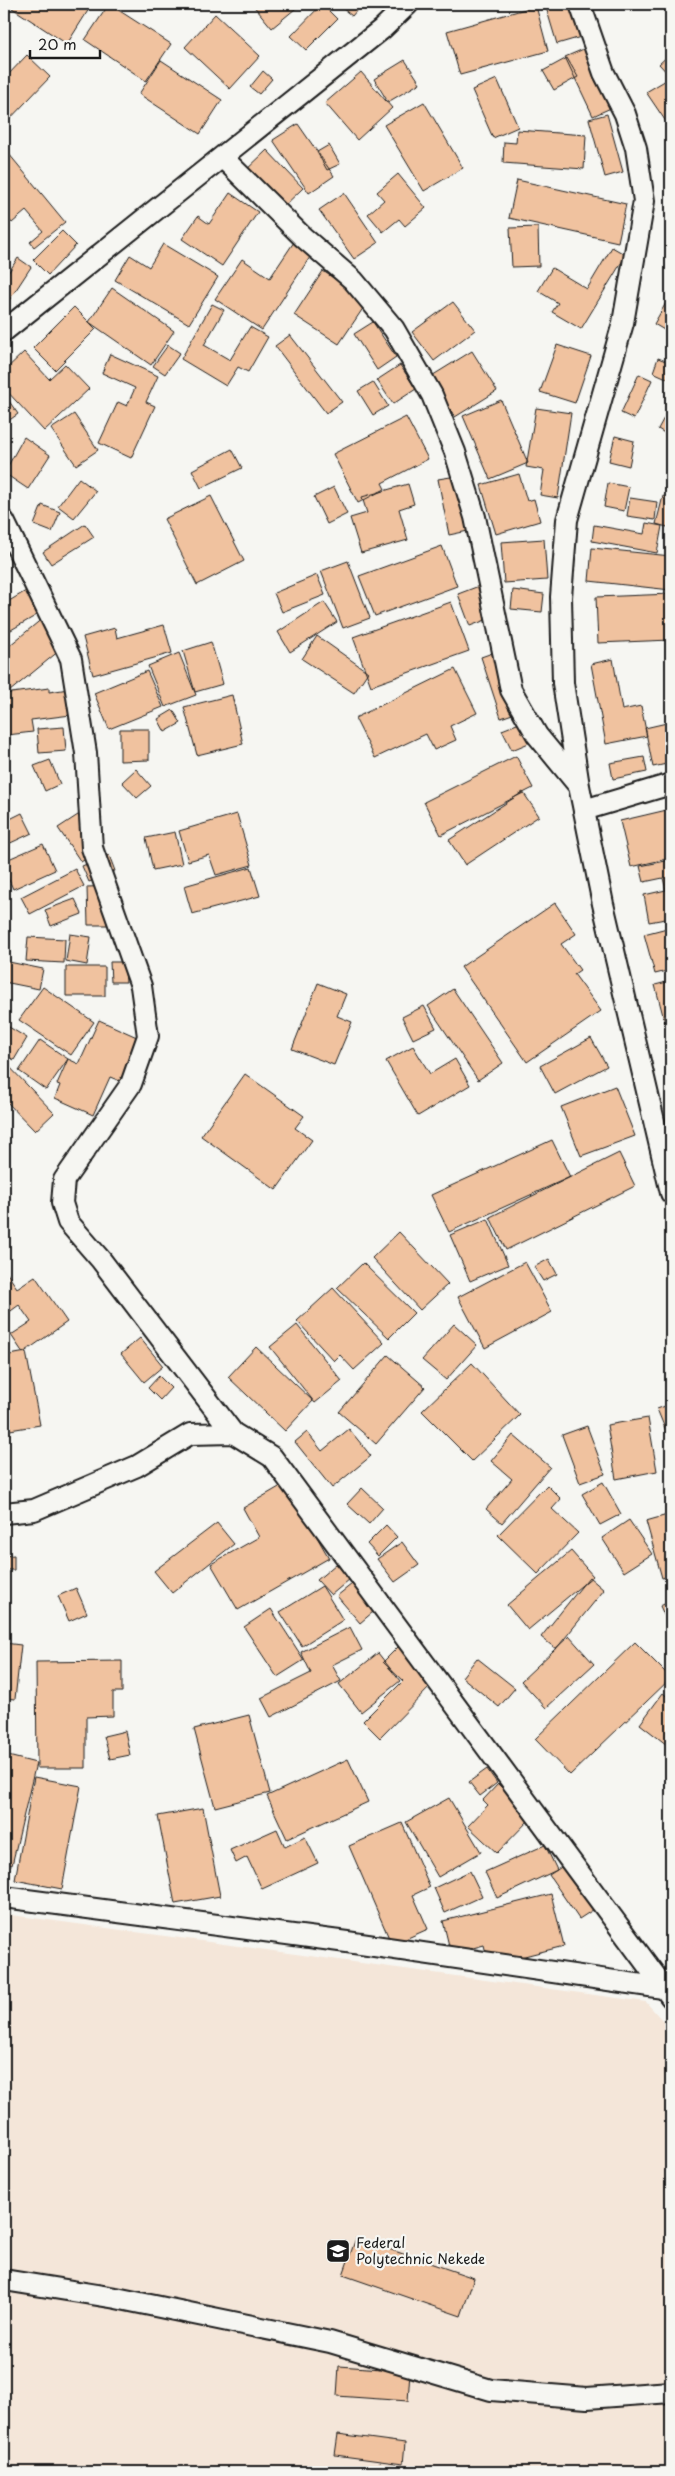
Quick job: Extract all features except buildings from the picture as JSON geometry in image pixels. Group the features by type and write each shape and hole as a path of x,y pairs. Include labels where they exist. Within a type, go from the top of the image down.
{"street":[{"path":"4,331 382,29 408,4"},
{"path":"580,4 604,73 625,114 636,148 644,201 623,323 567,520 561,596 563,683 579,786 603,904 671,1193"},
{"path":"222,157 303,237 352,280 394,329 432,394 455,452 475,517 511,690 537,735 579,786"},
{"path":"4,521 71,659 86,753 92,848 141,986 148,1036 131,1084 64,1180 62,1203 68,1222 101,1260 233,1433 272,1457 669,1991"},
{"path":"584,810 671,784"},
{"path":"4,1513 34,1510 137,1466 190,1434 233,1433"},
{"path":"4,1897 346,1942 669,1991"},
{"path":"4,2280 116,2298 330,2342 491,2390 587,2398 671,2392"}],"shaded area":[{"name":"Federal Polytechnic Nekede","path":"4,1914 646,2002 671,2030 671,2472 4,2472"}],"place":[{"name":"Federal Polytechnic Nekede","path":"338,2251"}]}
